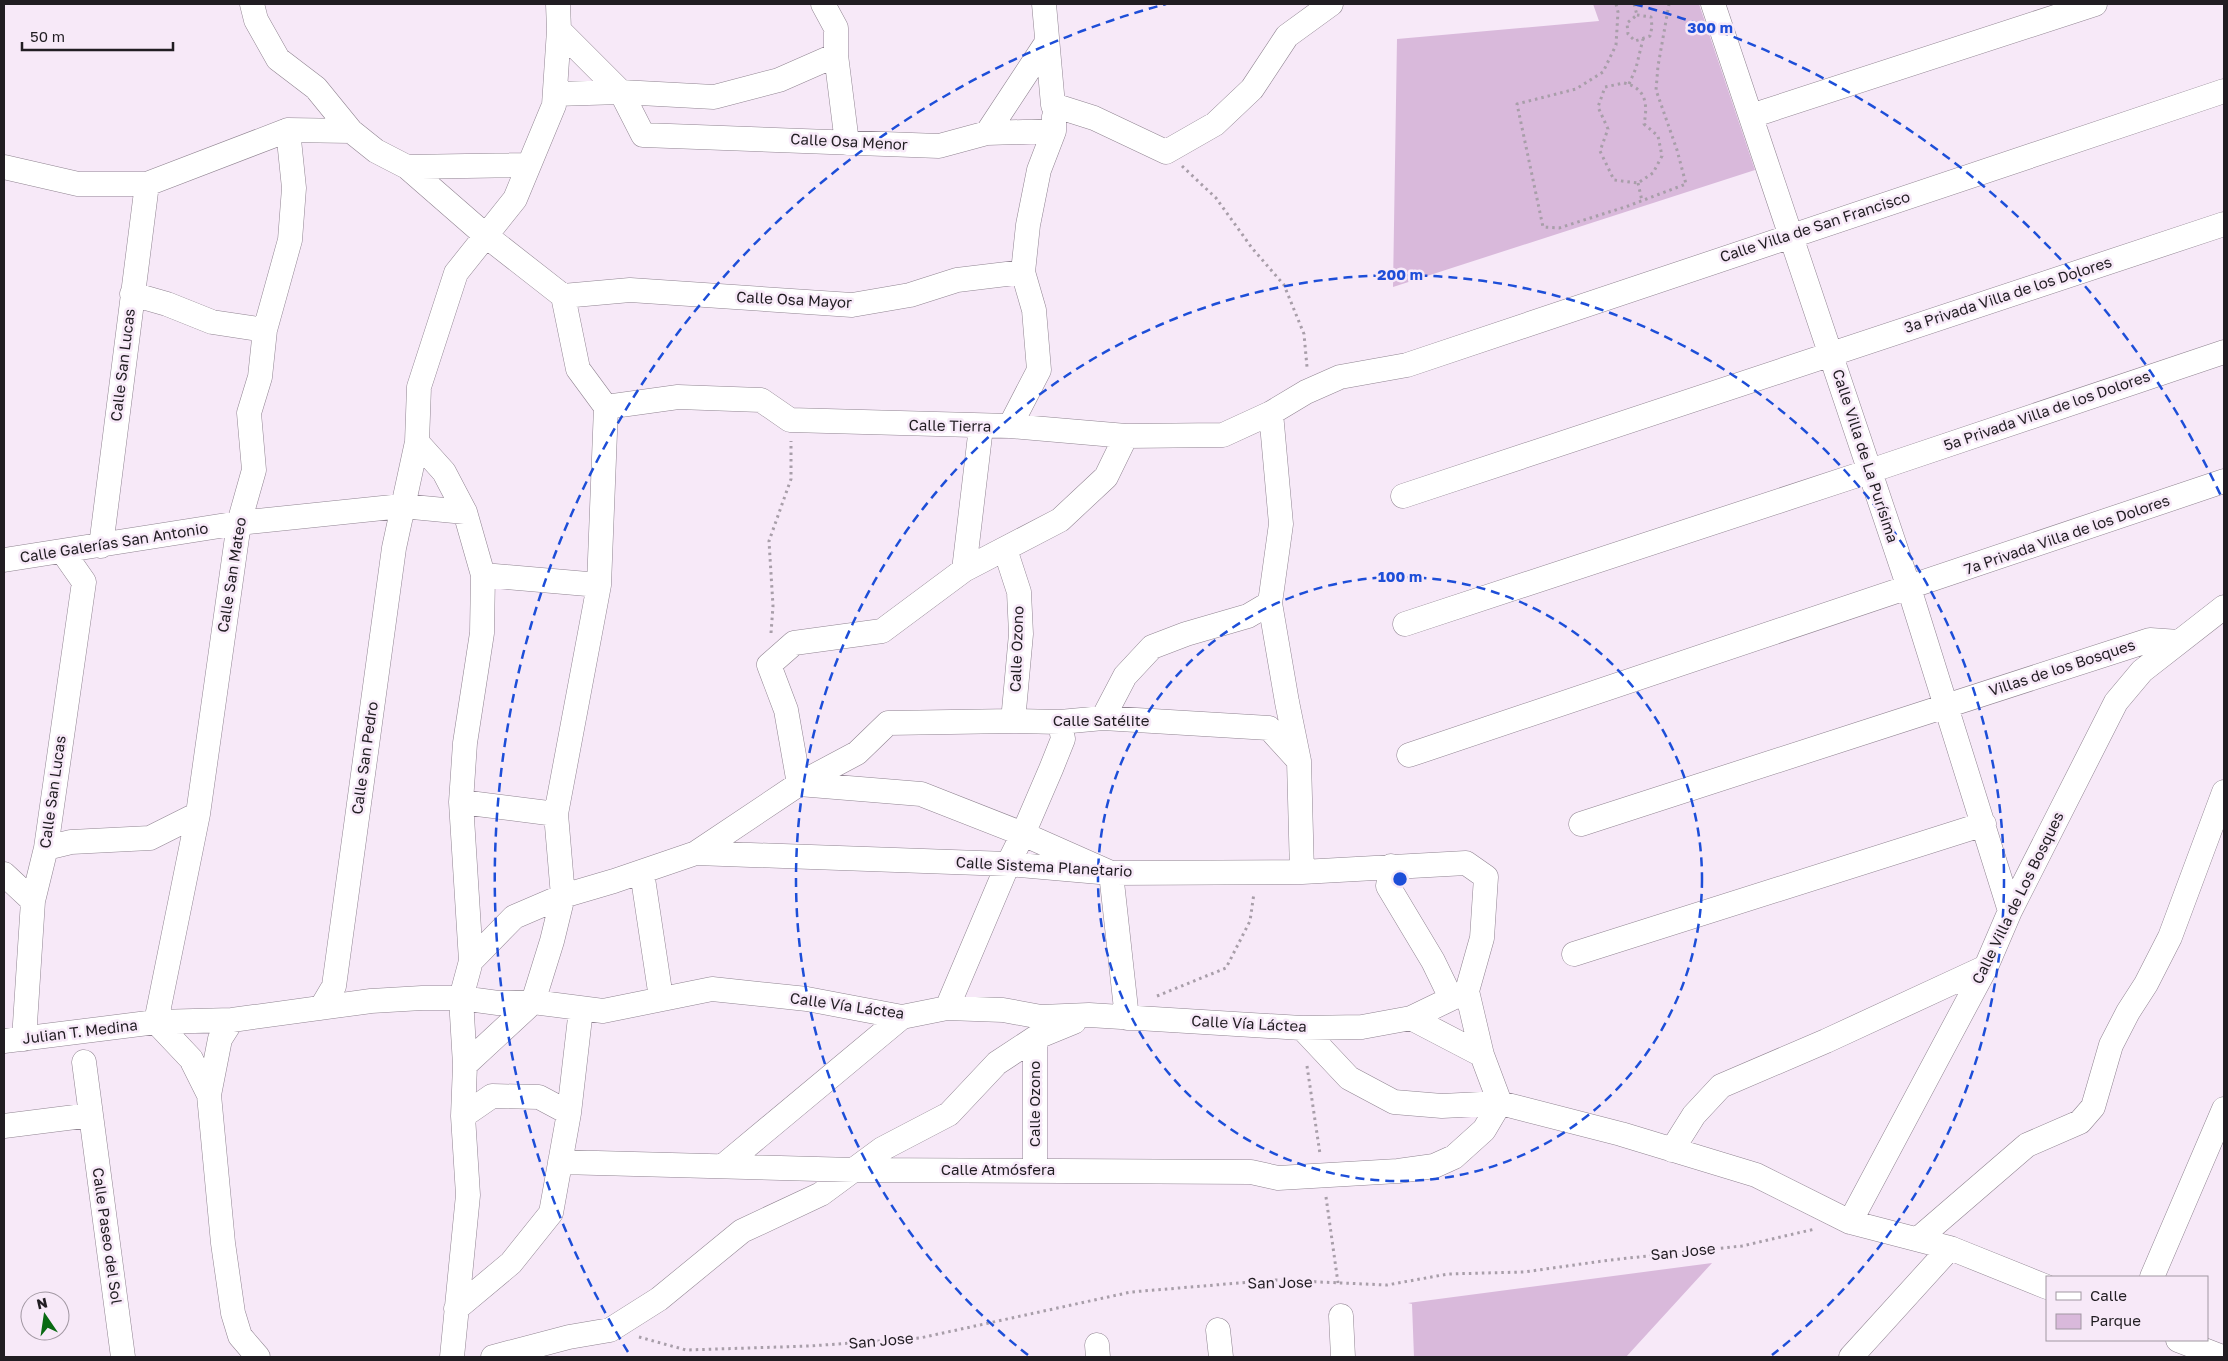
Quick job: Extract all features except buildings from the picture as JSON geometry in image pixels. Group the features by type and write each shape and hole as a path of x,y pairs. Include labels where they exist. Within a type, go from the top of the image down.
{"street":[{"path":"252,4 256,20 278,58 316,88 351,131 376,151 407,167 485,235 562,296 578,370 606,407 599,585 556,814 563,896 552,941 533,1002 465,1066"},
{"name":"Calle San Pedro","path":"321,1008 334,986 394,548 416,442 419,386 456,272 514,199 554,105 559,30 558,4"},
{"path":"824,4 836,28 836,55 847,143"},
{"path":"1010,426 1039,370 1034,310 1023,272 1028,225 1039,170 1054,131 1044,4"},
{"path":"1053,105 1094,118 1166,152 1215,124 1252,89 1287,36 1331,4"},
{"name":"Calle Villa de La Purísima","path":"1713,4 1792,234 1909,588 2010,911"},
{"path":"1751,116 2095,4"},
{"path":"559,30 621,92"},
{"path":"987,133 1047,42"},
{"path":"555,94 621,92 714,97 779,80 836,55"},
{"name":"Calle Villa de San Francisco","path":"1406,365 1792,234 2224,91"},
{"name":"Calle Osa Menor","path":"621,92 643,135 939,146 987,133 1054,131"},
{"path":"4,167 78,184 147,184 288,130 351,131"},
{"name":"Calle San Mateo","path":"156,1022 198,814 238,523 254,470 249,412 260,377 265,330 290,240 294,188 288,130"},
{"path":"407,167 529,165"},
{"name":"Calle San Lucas","path":"101,546 147,184"},
{"name":"3a Privada Villa de los Dolores","path":"1403,496 2224,224"},
{"name":"Calle Osa Mayor","path":"562,296 630,290 852,305 910,295 957,280 1023,272"},
{"path":"132,294 168,304 212,322 265,330"},
{"name":"5a Privada Villa de los Dolores","path":"1405,624 2224,352"},
{"name":"Calle Tierra","path":"790,420 980,427 1010,426 1126,436 1223,435 1271,413 1306,392 1340,377 1406,365"},
{"path":"606,407 678,397 761,400 790,420"},
{"path":"1271,413 1281,524 1270,603 1299,761 1302,872"},
{"path":"964,570 980,427"},
{"path":"799,784 786,710 769,665 794,643 882,631 964,570 1060,520 1106,477 1126,436"},
{"path":"416,442 444,472 465,512 483,575 482,633 465,743 461,802 471,961 461,998 465,1066 463,1116 468,1194 452,1357"},
{"name":"7a Privada Villa de los Dolores","path":"1409,755 2224,481"},
{"name":"Calle Galerías San Antonio","path":"4,560 238,523 402,506 465,512"},
{"name":"Calle Ozono","path":"1005,549 1018,592 1021,634 1013,720"},
{"name":"Calle San Lucas","path":"14,1040 33,901 46,848 84,582 63,552"},
{"path":"483,575 599,585"},
{"path":"1103,718 1125,676 1152,647 1186,634 1248,616 1270,603"},
{"name":"Calle Villa de Los Bosques","path":"1850,1222 1986,967 2010,911 2116,702 2142,671 2224,607"},
{"name":"Villas de los Bosques","path":"1581,824 2150,640 2179,642"},
{"name":"Calle Satélite","path":"799,784 857,754 888,722 1013,720 1060,722 1103,718 1269,728 1299,761"},
{"path":"947,1008 1063,739 1060,722"},
{"path":"471,961 514,917 563,896 696,853 799,784 921,794 1023,834 1111,873 1126,1010"},
{"path":"1918,1239 2027,1145 2080,1122 2093,1107 2111,1045 2170,937 2224,792"},
{"path":"461,802 556,814"},
{"path":"46,848 71,842 150,838 198,814"},
{"path":"1574,954 1984,824"},
{"name":"Calle Sistema Planetario","path":"696,853 1008,864 1111,873 1302,872 1466,863 1486,877 1482,938 1459,995"},
{"path":"1391,866 1388,886 1433,961 1459,995 1500,1103"},
{"path":"642,872 662,998"},
{"path":"4,874 33,901"},
{"path":"1672,1150 1694,1115 1721,1086 1826,1041 1986,967"},
{"name":"Calle Vía Láctea","path":"321,1008 371,1001 461,998 498,1003 533,1002 603,1012 662,998 712,989 806,999 902,1017 947,1008 1003,1010 1041,1017 1089,1016 1126,1010 1302,1028 1362,1027 1411,1018 1459,995"},
{"name":"Julian T. Medina","path":"14,1040 156,1022 232,1020 321,1008"},
{"path":"456,1309 511,1263 551,1213 568,1113 581,1009"},
{"path":"493,1357 568,1338 610,1330 659,1299 742,1231 821,1194 882,1149 949,1114 997,1064 1035,1038 1089,1016"},
{"path":"723,1166 902,1017"},
{"path":"1411,1018 1482,1055"},
{"path":"232,1020 220,1039 209,1095 223,1243 233,1313 240,1336 258,1357"},
{"path":"156,1022 191,1059 209,1095"},
{"path":"1302,1028 1349,1078 1394,1102 1442,1106 1500,1103 1621,1134 1756,1175 1850,1222 1950,1248 2046,1287"},
{"name":"Calle Ozono","path":"1035,1038 1035,1170"},
{"name":"Calle Paseo del Sol","path":"84,1062 123,1357"},
{"path":"463,1116 492,1096 539,1097 568,1113"},
{"name":"Calle Atmósfera","path":"560,1162 854,1170 1250,1172 1278,1178 1398,1171 1434,1166 1454,1157 1484,1130 1500,1103"},
{"path":"2152,1276 2224,1110"},
{"path":"4,1126 90,1116"},
{"path":"1850,1357 1950,1248"},
{"path":"1341,1316 1342,1357"},
{"path":"1218,1330 1221,1357"},
{"path":"2181,1341 2224,1357"}],"path":[{"path":"1616,4 1618,12 1616,45 1603,72 1576,89 1517,104 1544,227 1559,228 1642,201 1686,184 1677,150 1656,90 1658,66 1669,4"},
{"path":"1634,4 1637,15"},
{"path":"1637,15 1651,17 1652,27 1650,36 1635,41 1628,34 1627,23 1637,15"},
{"path":"1629,84 1636,68 1644,38"},
{"path":"1624,83 1629,84 1643,93 1647,108 1644,124 1658,136 1662,156 1653,173 1638,183 1614,180 1600,151 1608,129 1598,107 1605,87 1624,83"},
{"path":"1166,152 1216,198 1252,248 1284,285 1304,334 1309,386 1306,392"},
{"path":"1638,183 1642,201"},
{"path":"769,665 773,606 769,541 791,479 790,420"},
{"path":"1126,1010 1226,968 1250,921 1257,872"},
{"name":"San Jose","path":"610,1330 686,1350 810,1346 920,1338 1131,1292 1275,1280 1387,1285 1448,1274 1524,1272 1610,1260 1742,1246 1850,1222"}],"green space":[{"path":"1593,4 1699,4 1755,170 1393,287 1397,39 1599,21"},
{"path":"1712,1263 1626,1357 1414,1357 1412,1304 1408,1303"}]}
